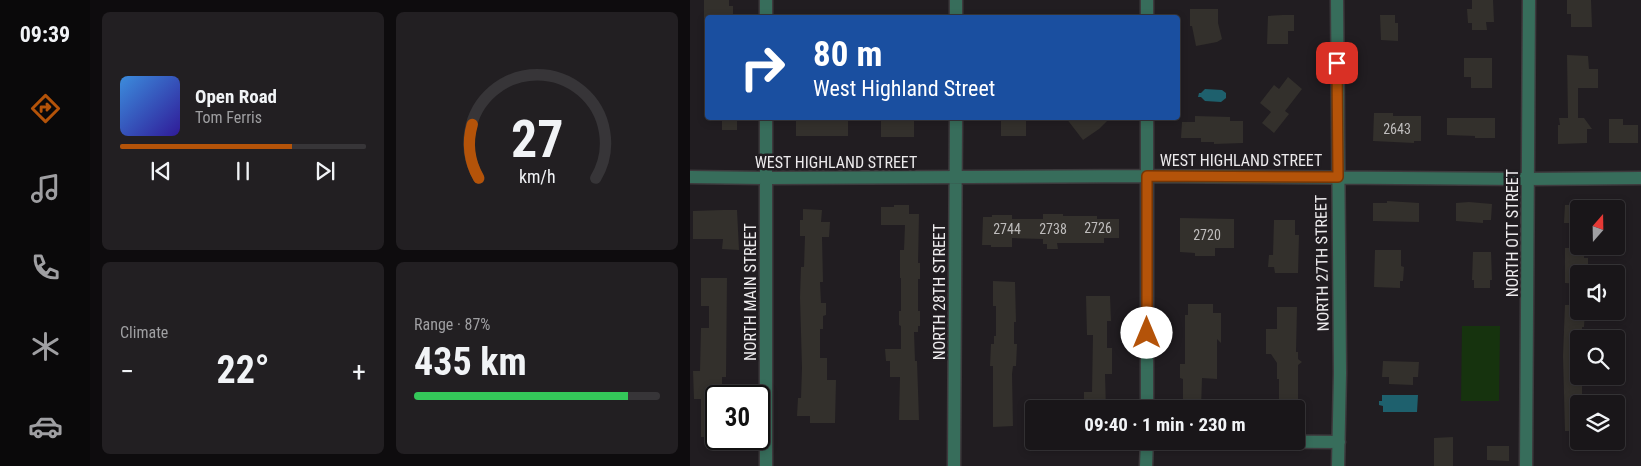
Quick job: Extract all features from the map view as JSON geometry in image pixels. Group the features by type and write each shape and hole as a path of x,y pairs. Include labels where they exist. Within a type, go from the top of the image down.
{"street":[{"path":"766,0 766,15"},
{"path":"956,0 956,15"},
{"path":"1147,0 1147,15"},
{"name":"NORTH 27TH STREET","path":"1337,0 1340,373 1338,466"},
{"name":"NORTH OTT STREET","path":"1526,466 1529,0"},
{"name":"NORTH MAIN STREET","path":"766,120 766,466"},
{"name":"NORTH 28TH STREET","path":"954,466 956,120"},
{"path":"1147,120 1147,400"},
{"name":"WEST HIGHLAND STREET","path":"690,177 1641,178"},
{"path":"1305,442 1339,442"},
{"path":"1146,450 1146,466"}],"green space":[{"path":"1462,326 1500,326 1499,401 1461,401"}],"water":[{"path":"1205,89 1222,90 1226,93 1226,98 1221,102 1205,101 1198,97 1199,93"},
{"path":"1382,395 1418,395 1417,412 1383,412 1383,406 1379,405 1379,401 1382,401"}],"building":[{"path":"704,0 729,0 729,6 733,6 733,15 705,15 704,18"},
{"path":"1472,0 1493,0 1494,22 1486,22 1487,30 1472,30 1472,23 1468,23 1467,9 1472,9"},
{"path":"1567,0 1591,0 1592,27 1571,27 1571,14 1567,14"},
{"path":"1190,9 1218,9 1218,23 1222,39 1217,42 1196,46 1192,26 1190,26"},
{"path":"1294,15 1294,31 1288,31 1288,44 1267,44 1268,16"},
{"path":"1380,15 1395,15 1395,23 1398,23 1398,41 1381,40"},
{"path":"1567,55 1588,56 1589,69 1598,69 1598,88 1578,88 1578,118 1584,118 1592,129 1587,129 1587,143 1558,144 1559,118 1568,118"},
{"path":"1464,58 1492,58 1492,88 1471,88 1471,77 1464,77"},
{"path":"1288,77 1302,89 1285,111 1289,114 1274,133 1262,123 1271,112 1260,103 1274,85 1279,89"},
{"path":"1374,113 1393,113 1393,116 1421,116 1421,141 1414,141 1414,143 1373,141"},
{"path":"1195,116 1230,117 1230,121 1243,121 1243,143 1214,144 1214,142 1201,142 1201,138 1181,138 1182,122 1195,122"},
{"path":"1447,118 1495,118 1495,138 1447,135"},
{"path":"1609,119 1623,119 1623,125 1638,125 1638,143 1609,143"},
{"path":"722,120 737,120 737,130 722,130"},
{"path":"796,120 848,120 848,136 796,136"},
{"path":"881,120 914,120 914,137 881,137"},
{"path":"1001,120 1026,120 1026,136 1001,136"},
{"path":"1068,120 1108,120 1099,129 1083,140"},
{"path":"1387,201 1419,203 1419,222 1373,221 1373,203 1387,203"},
{"path":"1456,203 1492,204 1491,220 1483,220 1483,223 1456,221"},
{"path":"894,205 909,205 909,214 919,214 918,263 920,263 920,279 918,279 918,311 920,311 920,326 918,326 918,332 914,332 919,420 899,420 900,377 890,377 890,361 886,361 885,349 901,349 901,326 899,325 899,311 901,311 900,250 904,250 905,225 881,225 881,207 894,207"},
{"path":"1565,205 1570,205 1570,223 1564,223"},
{"path":"803,209 822,210 821,222 830,222 829,237 822,237 823,282 820,282 821,303 826,303 826,315 823,316 823,329 820,329 820,358 827,358 827,380 836,380 835,423 810,423 810,416 797,416 798,398 801,398 802,368 800,297 801,267 804,267 805,236 800,236 800,220 803,220"},
{"path":"737,210 739,250 722,249 723,239 693,239 693,211"},
{"path":"1043,214 1097,216 1097,219 1119,219 1119,238 1104,238 1104,243 1057,243 1058,249 1047,249 1047,244 1043,244 1043,239 1012,238 1012,247 982,245 983,217 1012,215 1012,219 1043,219"},
{"path":"1180,218 1234,219 1234,248 1215,248 1215,256 1195,256 1195,253 1180,252"},
{"path":"1274,220 1295,220 1295,235 1299,235 1298,273 1275,273 1274,267 1268,267 1269,255 1273,255"},
{"path":"1565,248 1570,248 1570,255 1584,255 1584,258 1588,258 1588,265 1570,265 1570,283 1565,283"},
{"path":"1375,250 1401,250 1401,266 1404,267 1403,281 1400,281 1400,288 1374,287"},
{"path":"1473,252 1491,252 1492,280 1490,280 1490,288 1474,288 1474,280 1472,280"},
{"path":"701,278 727,278 726,377 722,377 722,385 705,385 705,437 701,437 701,399 694,399 693,371 700,371 701,328 709,328 709,306 701,306"},
{"path":"993,281 1015,282 1016,322 1014,322 1014,344 1017,344 1016,366 1013,366 1012,374 1013,426 993,427 993,366 990,366 991,344 994,344 994,336 996,336 996,306 993,306"},
{"path":"1086,296 1110,296 1111,321 1107,321 1107,348 1112,348 1112,374 1105,374 1106,400 1084,400 1084,392 1092,392 1093,335 1087,335"},
{"path":"1188,304 1213,304 1213,313 1221,313 1221,343 1217,339 1217,379 1202,378 1201,400 1183,400 1183,379 1180,378 1180,364 1185,364 1185,315 1188,315"},
{"path":"1565,305 1570,305 1570,320 1584,320 1582,330 1570,330 1570,385 1582,385 1582,395 1570,395 1570,431 1565,431 1563,356"},
{"path":"1277,307 1297,307 1296,352 1298,352 1298,359 1302,362 1298,365 1298,400 1279,400 1277,363 1271,354 1266,354 1266,329 1277,329"},
{"path":"1383,361 1419,362 1418,377 1413,377 1413,385 1389,384 1389,377 1382,377"},
{"path":"1453,437 1453,466 1434,466 1434,438"},
{"path":"1487,446 1509,446 1509,461 1487,460"}],"route":[{"path":"1147,333 1147,176 1338,177 1337,63"}]}
